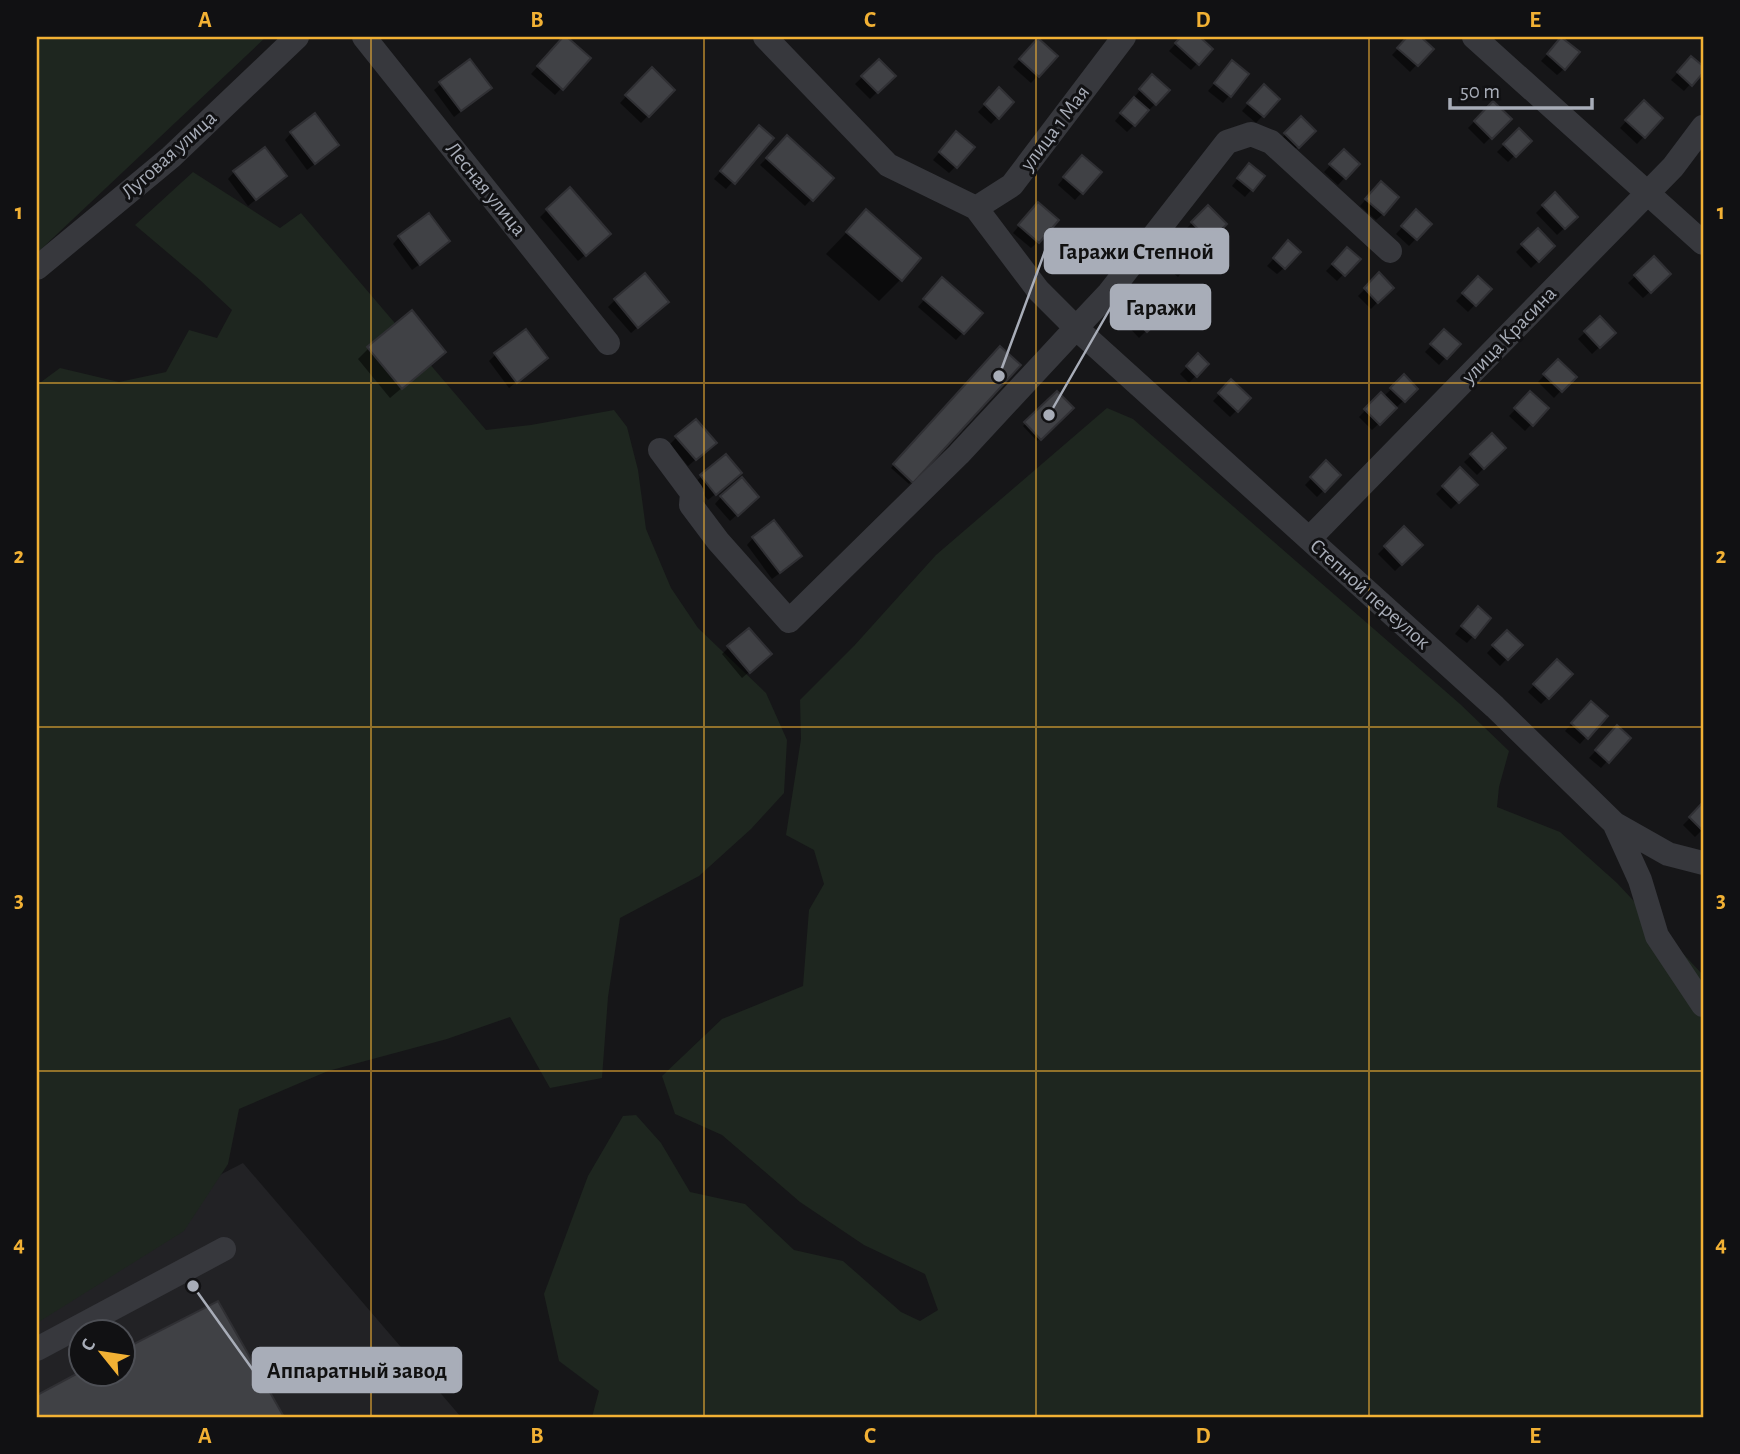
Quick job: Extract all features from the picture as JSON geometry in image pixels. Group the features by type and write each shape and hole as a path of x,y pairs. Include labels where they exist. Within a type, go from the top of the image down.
{"street":[{"name":"Луговая улица","path":"37,268 171,157 297,37"},
{"name":"Лесная улица","path":"364,37 608,343"},
{"name":"Степной переулок","path":"765,37 888,165 976,208 1038,290 1076,328 1494,707 1615,824 1668,854 1703,863"},
{"name":"улица 1 Мая","path":"976,208 1012,185 1124,37"},
{"path":"1474,37 1703,243"},
{"name":"улица Красина","path":"1309,538 1674,167 1703,127"},
{"path":"660,450 692,494 691,505 718,541 789,621 959,454 1109,293 1227,142 1251,134 1271,142 1390,251"},
{"path":"1615,824 1640,880 1657,936 1703,1005"},
{"path":"37,1349 224,1249"}],"shaded area":[{"path":"37,37 266,37 37,253"},
{"path":"193,172 280,228 301,213 486,430 614,410 627,427 638,470 646,529 671,588 698,628 766,693 787,740 784,793 751,829 699,876 620,918 608,997 602,1078 550,1088 510,1017 447,1039 328,1071 239,1109 228,1164 184,1231 37,1323 37,385 60,368 119,382 166,372 189,330 217,338 232,310 135,225"},
{"path":"1107,408 1133,419 1460,704 1509,751 1499,787 1497,807 1560,832 1617,883 1703,975 1703,1417 592,1417 599,1391 559,1361 544,1294 588,1176 623,1116 636,1115 661,1143 690,1192 745,1204 794,1250 843,1261 901,1312 920,1321 938,1310 925,1274 864,1245 800,1202 722,1135 675,1114 662,1076 722,1019 803,986 809,910 824,884 814,850 786,835 801,739 800,700 854,646 936,555"},
{"path":"243,1163 461,1417 37,1417 37,1203 92,1241"}],"building":[{"path":"563,37 567,37 591,58 563,90 537,66"},
{"path":"1181,37 1200,37 1213,49 1199,65 1175,43"},
{"path":"1407,37 1421,37 1434,49 1418,66 1397,48"},
{"path":"1561,37 1580,52 1565,70 1547,54"},
{"path":"1038,38 1058,56 1039,77 1019,59"},
{"path":"1691,56 1703,66 1703,73 1692,86 1677,72"},
{"path":"470,59 492,88 461,111 439,82"},
{"path":"879,59 896,76 878,93 861,76"},
{"path":"1232,60 1249,74 1231,97 1214,83"},
{"path":"652,67 675,90 649,117 625,95"},
{"path":"1152,74 1170,90 1156,105 1139,89"},
{"path":"1264,84 1280,99 1264,117 1247,103"},
{"path":"999,87 1014,102 999,119 984,104"},
{"path":"1134,97 1149,110 1135,126 1120,113"},
{"path":"1644,100 1663,118 1645,138 1625,120"},
{"path":"1493,101 1512,119 1492,139 1474,121"},
{"path":"315,113 339,145 315,164 290,132"},
{"path":"1301,116 1316,131 1299,148 1284,133"},
{"path":"759,125 774,138 735,184 720,171"},
{"path":"1519,128 1532,141 1516,157 1503,144"},
{"path":"956,131 975,147 957,168 939,152"},
{"path":"787,135 834,178 813,201 766,158"},
{"path":"265,147 287,176 256,200 233,171"},
{"path":"1344,149 1360,164 1346,179 1329,164"},
{"path":"1082,155 1102,172 1083,194 1063,177"},
{"path":"1249,163 1265,176 1253,191 1237,178"},
{"path":"1381,181 1399,197 1384,215 1365,199"},
{"path":"570,187 611,234 586,256 546,209"},
{"path":"1555,192 1578,217 1565,229 1542,205"},
{"path":"1038,202 1059,220 1039,243 1018,225"},
{"path":"1208,205 1227,224 1210,241 1191,222"},
{"path":"866,209 921,258 902,281 846,232"},
{"path":"1416,209 1432,224 1417,240 1401,226"},
{"path":"429,213 450,241 420,265 398,236"},
{"path":"1538,228 1555,246 1539,262 1521,244"},
{"path":"1288,240 1301,252 1285,269 1273,258"},
{"path":"1347,247 1361,259 1345,276 1332,264"},
{"path":"1654,256 1671,274 1651,293 1634,275"},
{"path":"1379,272 1394,288 1378,303 1364,288"},
{"path":"645,273 669,302 638,328 614,299"},
{"path":"1478,276 1492,289 1476,306 1462,293"},
{"path":"942,277 983,313 964,334 923,299"},
{"path":"1148,298 1165,315 1147,332 1130,315"},
{"path":"412,310 446,352 402,389 367,347"},
{"path":"1600,316 1616,333 1600,348 1584,331"},
{"path":"526,329 548,358 517,383 494,353"},
{"path":"1444,329 1461,344 1447,359 1430,344"},
{"path":"1000,346 1021,365 913,483 893,464"},
{"path":"1198,353 1209,364 1197,377 1186,366"},
{"path":"1558,359 1577,377 1562,392 1543,374"},
{"path":"1404,374 1418,389 1405,402 1390,388"},
{"path":"1231,379 1251,398 1238,412 1218,393"},
{"path":"1057,391 1074,408 1041,440 1024,422"},
{"path":"1530,391 1549,408 1533,426 1514,408"},
{"path":"1381,392 1397,408 1380,425 1364,409"},
{"path":"696,419 717,443 696,460 675,436"},
{"path":"1492,433 1506,448 1484,469 1470,454"},
{"path":"726,454 742,473 716,495 700,475"},
{"path":"1326,460 1341,475 1325,492 1310,477"},
{"path":"1460,467 1478,485 1459,503 1442,486"},
{"path":"742,477 759,497 738,516 720,496"},
{"path":"774,520 802,556 780,573 752,537"},
{"path":"1404,526 1423,545 1402,565 1384,546"},
{"path":"1478,606 1491,618 1475,638 1461,626"},
{"path":"749,628 772,654 750,673 727,646"},
{"path":"1507,630 1523,645 1508,660 1492,645"},
{"path":"1557,659 1573,674 1549,699 1533,684"},
{"path":"1591,701 1608,716 1588,739 1571,723"},
{"path":"1617,725 1631,738 1609,763 1595,750"},
{"path":"1703,802 1703,831 1689,817"},
{"path":"218,1301 284,1417 37,1417 37,1395 66,1379 66,1388 136,1388 136,1343"}],"place":[{"name":"Гаражи Степной","path":"999,376"},
{"name":"Гаражи","path":"1049,415"},
{"name":"Аппаратный завод","path":"193,1286"}]}
